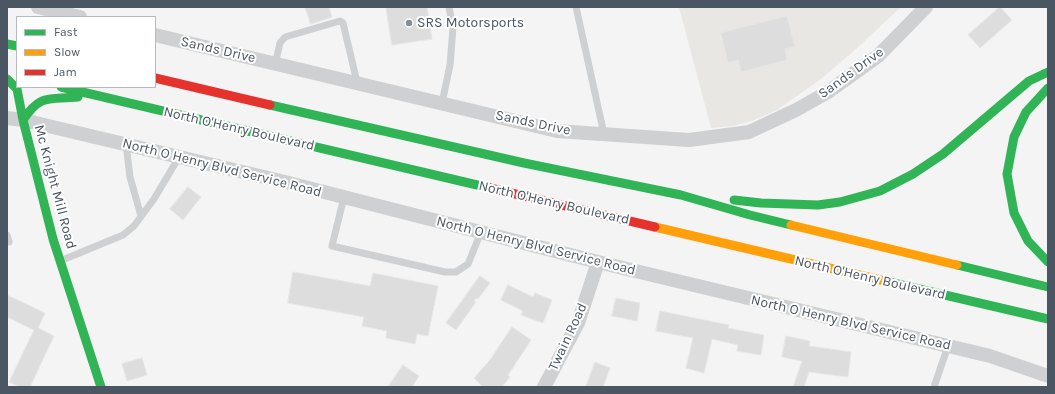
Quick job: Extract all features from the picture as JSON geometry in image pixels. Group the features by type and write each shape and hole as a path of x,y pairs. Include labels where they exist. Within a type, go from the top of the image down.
{"main road":[{"path":"681,195 761,203 818,204 840,202 880,191 913,174 943,154 1029,81 1048,72"},
{"path":"156,78 516,161 681,195 757,217 1048,287"},
{"name":"Mc Knight Mill Road","path":"7,79 16,89 53,239 101,387"},
{"name":"North O'Henry Boulevard","path":"65,88 93,96 1048,319"},
{"path":"1048,88 1026,112 1014,137 1007,174 1014,213 1028,241 1048,262"},
{"path":"23,120 28,111 41,99 49,97 67,99 93,96"},
{"path":"961,299 1019,322"}],"street":[{"path":"38,7 76,16"},
{"name":"Sands Drive","path":"156,35 357,82 557,131 689,140 749,132 796,110 828,92 878,56 925,8"},
{"path":"7,118 23,120"},
{"name":"North O Henry Blvd Service Road","path":"23,120 344,197 598,262 990,356 1048,376"},
{"name":"Twain Road","path":"544,387 578,323 598,262"}],"lane":[{"path":"442,103 450,65 453,28 449,7"},
{"path":"576,7 604,134"},
{"path":"275,64 280,43 285,37 340,21 343,23 357,82"},
{"path":"126,144 130,177 141,216"},
{"path":"60,261 123,235 134,226 154,199 179,157"},
{"path":"344,197 332,246 445,272 456,272 468,264 481,232"},
{"path":"7,235 9,242"},
{"path":"934,387 948,346"}],"shaded area":[{"path":"679,7 901,7 821,79 777,110 752,121 732,126 711,128"}],"building":[{"path":"305,7 329,7 332,17 311,24"},
{"name":"SRS Motorsports","path":"386,7 427,7 432,39 392,45"},
{"path":"1000,7 1012,20 980,48 968,35"},
{"path":"787,16 795,47 785,49 787,60 741,72 738,60 728,63 721,33"},
{"path":"188,187 201,197 183,220 170,209"},
{"path":"293,272 370,286 373,273 438,286 428,336 417,334 415,344 386,338 387,331 362,326 364,317 288,303"},
{"path":"480,276 490,283 478,299 476,298 474,301 476,302 456,330 446,323"},
{"path":"508,285 533,297 535,293 552,300 543,323 521,315 523,311 501,300"},
{"path":"7,295 45,313 38,328 54,336 30,387 20,387 9,382 34,330 7,317"},
{"path":"616,298 640,303 637,321 612,316"},
{"path":"660,311 729,325 728,328 764,335 761,355 737,351 738,345 712,339 704,373 686,368 693,338 656,331"},
{"path":"512,327 531,340 508,375 510,377 502,387 483,387 474,378 490,360"},
{"path":"786,336 810,341 809,346 851,352 848,377 809,372 804,387 793,387 802,361 782,357"},
{"path":"142,358 147,375 127,381 122,364"},
{"path":"595,362 610,368 603,387 586,387"},
{"path":"403,365 419,376 412,387 388,387"}],"traffic: fast":[{"path":"7,44 16,46"},
{"path":"734,200 761,203 818,205 840,202 880,191 913,174 943,154 1029,81 1048,72"},
{"path":"7,79 17,89 23,120"},
{"path":"65,88 490,188"},
{"path":"1048,88 1026,112 1014,137 1007,174 1014,213 1028,241 1048,262"},
{"path":"23,120 29,111 41,102 53,98 78,97"},
{"path":"270,105 524,163 681,195 791,225"},
{"path":"23,120 53,239 101,387"},
{"path":"957,265 1048,287"},
{"path":"889,282 1048,319"}],"traffic: slow":[{"path":"791,225 957,265"},
{"path":"655,227 889,282"}],"traffic: jam":[{"path":"156,78 270,105"},
{"path":"490,188 655,227"}],"place":[{"name":"SRS Motorsports","path":"409,23"}]}
